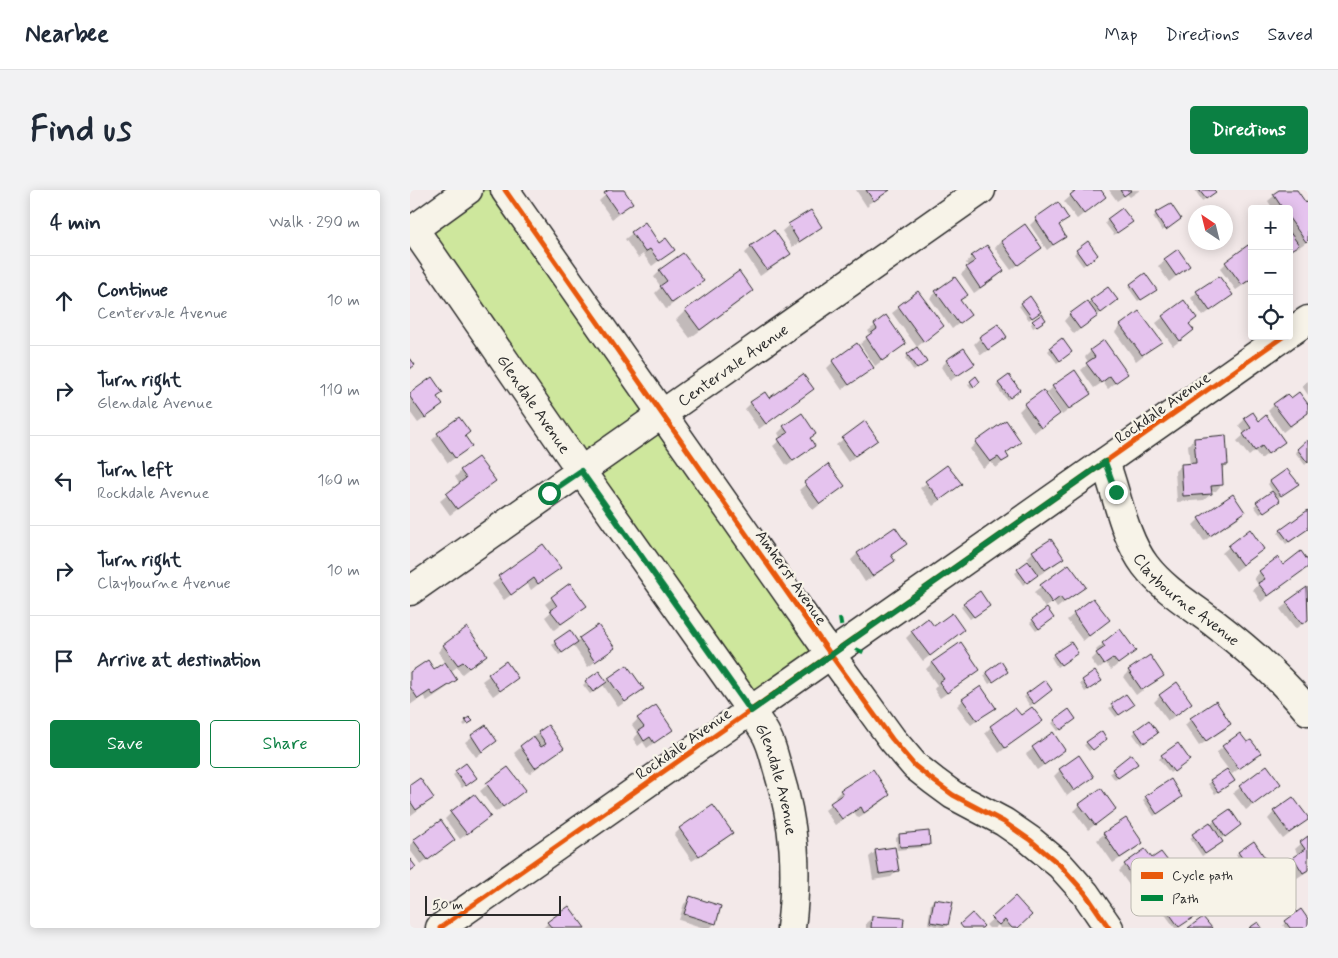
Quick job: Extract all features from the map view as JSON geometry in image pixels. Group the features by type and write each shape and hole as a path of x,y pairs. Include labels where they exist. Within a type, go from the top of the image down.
{"street":[{"name":"Amherst Avenue","path":"505,190 892,739 915,766 953,795 1004,822 1030,840 1066,872 1085,893 1109,928"},
{"name":"Centervale Avenue","path":"410,591 980,190"},
{"name":"Glendale Avenue","path":"453,194 412,230 751,711 769,740 783,784 796,857 795,893 791,928"},
{"path":"1293,330 1308,320"},
{"name":"Rockdale Avenue","path":"440,928 1278,340"},
{"name":"Claybourne Avenue","path":"1105,462 1131,540 1144,564 1157,579 1176,595 1216,624 1264,663 1308,711"}],"green space":[{"path":"468,190 505,190 831,655 751,711 414,229"}],"building":[{"path":"609,190 624,190 633,203 618,213 604,193"},
{"path":"866,190 890,190 874,201"},
{"path":"1076,190 1101,190 1106,197 1084,214 1070,195"},
{"path":"1120,190 1132,190 1124,196"},
{"path":"1199,190 1214,190 1216,192 1206,199"},
{"path":"1279,190 1297,190 1306,203 1308,201 1308,240 1306,242 1293,224 1293,205 1280,205 1273,194"},
{"path":"1058,202 1069,219 1059,225 1066,237 1053,245 1035,218"},
{"path":"1171,204 1181,219 1166,230 1155,213"},
{"path":"1122,208 1133,222 1117,233 1107,219"},
{"path":"811,210 822,227 799,242 788,224"},
{"path":"645,222 659,243 666,238 675,250 659,261 650,249 645,252 631,232"},
{"path":"1025,224 1042,248 1018,265 1001,241"},
{"path":"774,230 791,254 767,270 750,246"},
{"path":"1293,237 1299,245 1293,249"},
{"path":"1088,241 1098,255 1086,264 1076,250"},
{"path":"987,245 1004,271 980,288 966,267 975,261 971,256"},
{"path":"1248,245 1248,281 1242,285 1225,262"},
{"path":"1178,249 1190,266 1176,276 1164,259"},
{"path":"683,253 704,281 672,303 660,286 667,281 659,270"},
{"path":"739,271 753,291 700,330 685,310"},
{"path":"1145,273 1157,290 1141,300 1130,284"},
{"path":"1219,276 1233,295 1210,311 1196,291"},
{"path":"955,277 968,295 960,300 971,315 959,324 935,291"},
{"path":"1108,287 1118,300 1101,313 1090,300"},
{"path":"918,291 944,326 924,342 898,306"},
{"path":"1030,296 1041,312 1032,318 1021,303"},
{"path":"1184,300 1197,318 1189,324 1194,330 1180,341 1162,316"},
{"path":"1087,301 1098,316 1080,329 1069,314"},
{"path":"1139,311 1162,342 1142,355 1120,325"},
{"path":"1042,314 1046,320 1037,326 1032,321"},
{"path":"886,315 906,344 882,361 866,337 877,329 874,324"},
{"path":"998,324 1007,337 988,350 979,337"},
{"path":"1062,338 1072,352 1060,361 1050,347"},
{"path":"1104,340 1128,374 1115,383 1110,376 1101,383 1086,363 1095,357 1090,350"},
{"path":"857,343 874,368 849,385 832,361"},
{"path":"917,347 927,362 917,369 907,354"},
{"path":"964,348 975,364 957,376 946,360"},
{"path":"410,358 415,365 410,369"},
{"path":"1075,370 1091,394 1069,409 1052,386"},
{"path":"803,374 814,389 766,424 750,402 765,392 769,398"},
{"path":"1009,375 1020,390 1010,398 998,383"},
{"path":"976,376 980,382 974,387 970,381"},
{"path":"432,377 443,393 437,397 443,405 425,418 410,397 410,393"},
{"path":"1043,390 1060,414 1041,428 1024,404"},
{"path":"1299,392 1308,404 1308,413 1290,426 1273,404 1287,394 1291,398"},
{"path":"1253,412 1259,421 1266,415 1285,442 1268,454 1262,446 1255,451 1243,434 1251,428 1244,418"},
{"path":"802,413 816,434 810,438 815,446 793,461 778,439 788,433 783,426"},
{"path":"459,417 470,432 465,436 472,446 455,458 437,433"},
{"path":"1006,420 1021,442 1006,453 1009,458 1002,462 998,457 990,462 975,442"},
{"path":"865,421 878,440 855,456 842,438"},
{"path":"1226,435 1228,465 1222,465 1223,485 1211,486 1212,494 1183,496 1181,464 1196,463 1194,438"},
{"path":"1307,440 1308,442 1308,463 1297,449"},
{"path":"478,457 496,481 457,509 446,494 466,478 460,470"},
{"path":"828,464 845,486 820,504 804,482"},
{"path":"947,465 962,484 940,500 925,481"},
{"path":"1287,469 1299,484 1281,496 1270,481"},
{"path":"1272,491 1280,501 1264,512 1256,502"},
{"path":"1233,494 1245,512 1210,536 1198,518"},
{"path":"1308,510 1308,529 1289,542 1280,530"},
{"path":"895,527 907,544 891,555 895,561 872,576 857,553"},
{"path":"1250,529 1264,549 1242,565 1228,546"},
{"path":"1051,539 1064,558 1045,570 1032,551"},
{"path":"543,544 561,568 538,584 534,578 511,595 498,576"},
{"path":"1301,551 1308,561 1308,567 1268,596 1258,583 1265,579 1259,571 1278,557 1283,565"},
{"path":"1028,561 1038,575 1027,583 1017,569"},
{"path":"1069,564 1086,587 1064,602 1060,597 1052,603 1040,585"},
{"path":"570,583 587,606 561,624 550,610 557,606 551,597"},
{"path":"1307,587 1308,620 1302,624 1286,602"},
{"path":"980,591 990,606 974,617 963,603"},
{"path":"1093,598 1110,620 1089,636 1073,613"},
{"path":"1047,608 1054,618 1039,629 1032,619"},
{"path":"952,613 964,630 930,656 911,631 928,618 934,626"},
{"path":"598,625 615,648 595,662 579,638"},
{"path":"467,627 487,655 469,668 463,662 458,665 443,645"},
{"path":"1120,629 1136,651 1118,664 1113,658 1104,664 1096,653 1105,647 1102,643"},
{"path":"570,630 578,642 562,653 554,641"},
{"path":"961,642 980,670 947,693 939,682 944,679 932,662"},
{"path":"1071,642 1078,653 1061,665 1053,654"},
{"path":"1150,655 1164,676 1142,690 1128,670"},
{"path":"428,660 434,669 445,662 457,680 433,695 430,691 418,699 410,687 410,672"},
{"path":"506,661 518,678 500,691 488,674"},
{"path":"1001,661 1008,672 993,682 986,672"},
{"path":"627,665 644,689 625,702 608,678"},
{"path":"599,671 607,682 593,692 585,681"},
{"path":"1095,671 1102,681 1088,690 1082,680"},
{"path":"1045,680 1052,690 1034,704 1026,694"},
{"path":"1177,682 1192,703 1175,716 1159,695"},
{"path":"981,686 996,708 977,720 962,699"},
{"path":"1126,694 1134,705 1119,715 1111,704"},
{"path":"1216,701 1231,724 1206,741 1190,718"},
{"path":"656,705 673,730 654,743 650,737 644,741 638,731 644,727 637,718"},
{"path":"1032,707 1043,721 1005,748 990,726 1015,708 1021,715"},
{"path":"1069,709 1076,719 1061,730 1054,720"},
{"path":"469,717 473,721 468,724 465,720"},
{"path":"1149,720 1158,733 1144,743 1135,730"},
{"path":"486,725 497,741 482,752 471,735"},
{"path":"548,725 564,748 535,768 520,746 533,736 541,747 546,744 538,732"},
{"path":"1102,731 1107,739 1093,750 1086,742"},
{"path":"1053,732 1065,750 1044,765 1032,747"},
{"path":"1240,733 1247,742 1251,740 1261,753 1239,769 1222,746"},
{"path":"1178,743 1190,760 1174,772 1161,755"},
{"path":"1131,754 1138,764 1118,778 1112,769"},
{"path":"1079,755 1094,777 1074,791 1059,769"},
{"path":"466,763 477,778 466,786 455,771"},
{"path":"1267,765 1281,784 1253,805 1239,786"},
{"path":"508,767 526,790 503,807 486,783"},
{"path":"873,769 890,795 864,813 861,807 842,819 830,803 843,794 840,790"},
{"path":"1227,769 1235,781 1218,792 1210,780"},
{"path":"420,778 434,798 416,810 410,801 410,785"},
{"path":"1171,779 1182,797 1157,814 1145,796"},
{"path":"1101,788 1116,809 1095,825 1079,804"},
{"path":"474,794 491,816 467,834 450,812"},
{"path":"1293,797 1308,817 1308,820 1289,833 1273,811"},
{"path":"713,805 733,833 699,856 679,828"},
{"path":"1230,809 1241,825 1225,837 1214,820"},
{"path":"1126,818 1143,843 1120,858 1103,833"},
{"path":"441,820 455,840 428,860 413,840"},
{"path":"1210,822 1223,842 1205,854 1192,834"},
{"path":"929,831 930,845 900,847 899,834"},
{"path":"1308,836 1308,870 1303,873 1296,862 1296,858 1293,857 1305,849 1300,842"},
{"path":"1254,841 1265,858 1242,858 1238,852"},
{"path":"895,847 899,871 879,874 875,850"},
{"path":"1145,849 1152,858 1132,858"},
{"path":"1161,852 1166,858 1152,858"},
{"path":"410,859 416,867 410,871"},
{"path":"1131,859 1131,873 1124,864"},
{"path":"690,896 721,906 716,924 684,914"},
{"path":"1015,896 1032,915 1018,928 1012,928 1005,920 999,925 991,918"},
{"path":"934,899 953,902 948,925 930,922"},
{"path":"569,906 585,928 552,928 547,922"},
{"path":"1301,909 1308,919 1308,928 1290,928 1285,921 1292,916 1296,916 1296,913"},
{"path":"972,913 984,926 982,928 963,928 960,924"},
{"path":"872,916 904,918 903,928 871,928"},
{"path":"1171,916 1196,916 1179,927"},
{"path":"1203,917 1212,928 1188,928"},
{"path":"1258,922 1262,928 1249,928"}],"marked path":[{"path":"840,618 842,630"},
{"path":"856,649 865,653"}],"cycle path":[{"path":"505,190 892,739 915,766 934,781 953,795 1004,822 1030,840 1060,865 1085,893 1109,928"},
{"path":"440,928 1278,340"}],"route":[{"path":"549,493 581,471 751,711 1105,462 1116,492"}]}
